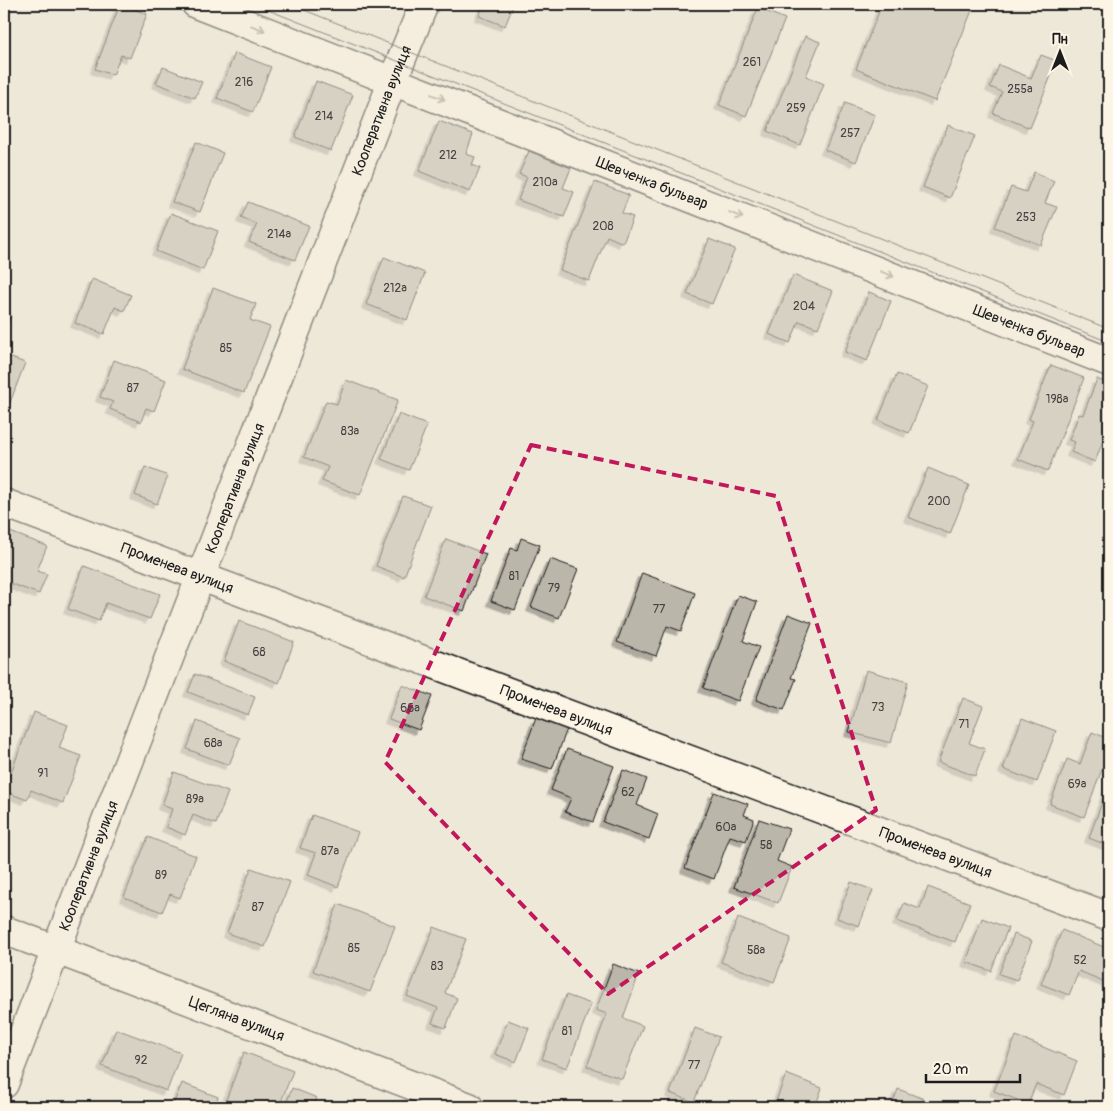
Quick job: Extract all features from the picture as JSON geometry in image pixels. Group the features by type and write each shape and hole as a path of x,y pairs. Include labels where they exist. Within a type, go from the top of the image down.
{"street":[{"name":"Шевченка бульвар","path":"196,4 1109,362"},
{"name":"Кооперативна вулиця","path":"4,1084 392,80 424,4"},
{"name":"Променева вулиця","path":"4,503 1109,917"},
{"name":"Цегляна вулиця","path":"4,930 469,1107"}],"highlighted area":[{"path":"531,445 776,496 876,810 608,994 385,762"}],"building":[{"path":"120,4 147,14 130,58 121,55 113,75 95,69"},
{"path":"484,4 514,4 505,26 479,16"},
{"path":"882,4 962,4 973,8 935,101 856,69"},
{"path":"758,8 785,19 746,116 719,105"},
{"path":"805,36 820,42 806,76 824,84 800,145 767,131"},
{"path":"235,53 271,67 253,112 217,98"},
{"path":"1041,55 1057,61 1030,128 993,113 1002,92 990,87 999,65 1031,78"},
{"path":"163,67 202,82 195,98 156,83"},
{"path":"316,81 353,95 331,151 295,137"},
{"path":"845,103 875,115 856,162 825,150"},
{"path":"439,121 473,134 466,154 475,157 472,165 480,168 470,192 419,171"},
{"path":"948,125 975,136 950,198 923,187"},
{"path":"196,142 223,153 200,212 172,202"},
{"path":"529,151 571,168 563,188 574,192 564,217 518,200 527,177 519,174"},
{"path":"1034,172 1054,181 1045,203 1057,207 1041,245 995,227 1011,187 1026,192"},
{"path":"595,182 629,195 622,213 633,217 623,243 607,236 589,281 560,270"},
{"path":"248,202 309,226 295,260 249,242 257,224 241,218"},
{"path":"171,213 218,231 203,270 156,251"},
{"path":"709,239 735,249 712,304 687,294"},
{"path":"384,257 425,273 407,320 366,304"},
{"path":"793,275 833,291 818,328 799,321 790,343 769,334"},
{"path":"92,279 131,295 124,311 115,307 104,334 75,323"},
{"path":"213,288 256,304 250,320 270,327 244,393 182,369"},
{"path":"869,292 891,301 867,361 845,352"},
{"path":"4,313 11,315 4,336"},
{"path":"4,355 25,363 6,413 4,412"},
{"path":"114,360 166,380 154,411 146,408 141,422 110,409 113,402 100,397"},
{"path":"1051,365 1084,378 1048,471 1018,459 1033,421 1029,419"},
{"path":"897,374 928,386 909,433 878,420"},
{"path":"1097,379 1109,384 1109,425 1095,462 1071,452 1075,442 1069,440 1079,414 1083,415"},
{"path":"346,380 398,400 360,495 322,481 328,467 304,457 326,401 337,404"},
{"path":"399,414 427,425 409,470 381,459"},
{"path":"145,467 168,476 157,504 135,495"},
{"path":"928,468 969,485 950,534 908,517"},
{"path":"403,496 431,506 404,577 376,566"},
{"path":"10,532 47,546 37,571 47,574 39,594 4,581 4,547"},
{"path":"521,538 540,545 515,610 491,601 511,548 517,550"},
{"path":"446,539 486,554 464,611 424,596"},
{"path":"550,559 578,569 559,618 531,607"},
{"path":"84,566 160,594 150,619 106,603 99,621 68,609"},
{"path":"642,573 695,593 681,631 667,626 656,656 617,642"},
{"path":"738,595 757,602 743,641 759,647 738,701 703,688"},
{"path":"788,614 812,623 791,678 796,679 784,710 756,700"},
{"path":"239,621 294,642 279,683 224,661"},
{"path":"866,670 908,682 891,743 849,732"},
{"path":"195,674 255,697 248,715 188,692"},
{"path":"402,685 432,696 419,730 389,719"},
{"path":"963,698 983,706 969,743 985,749 975,776 938,762"},
{"path":"34,712 68,725 59,748 81,756 63,803 31,790 27,800 4,791"},
{"path":"536,718 567,729 552,769 521,759"},
{"path":"1022,718 1056,731 1037,782 1003,769"},
{"path":"197,721 240,738 229,765 187,749"},
{"path":"1092,732 1109,739 1109,751 1084,817 1050,804 1067,759 1080,764"},
{"path":"567,749 614,766 593,822 565,812 571,798 551,790"},
{"path":"623,770 647,779 637,805 658,814 649,839 603,822"},
{"path":"174,772 228,792 216,824 193,815 185,835 166,827 172,809 162,805"},
{"path":"1109,783 1109,846 1089,838"},
{"path":"714,792 748,804 744,815 754,819 746,841 730,836 714,879 685,868"},
{"path":"312,815 358,832 338,887 308,875 316,853 300,848"},
{"path":"759,819 789,829 777,861 792,867 778,903 734,887"},
{"path":"148,837 196,856 180,898 170,894 162,912 124,897"},
{"path":"251,868 290,882 265,947 227,933"},
{"path":"851,882 873,890 859,926 837,918"},
{"path":"928,887 970,903 955,942 897,921 904,903 920,909"},
{"path":"338,904 395,926 370,992 313,971"},
{"path":"738,918 791,938 774,982 721,962"},
{"path":"982,918 1008,928 991,971 966,962"},
{"path":"434,927 466,939 445,993 457,998 446,1028 432,1023 438,1008 407,996"},
{"path":"1062,930 1109,949 1108,983 1079,971 1069,995 1041,984"},
{"path":"1014,934 1032,941 1017,980 999,974"},
{"path":"613,964 639,974 623,1018 643,1026 622,1079 587,1066 607,1014 596,1010"},
{"path":"566,995 591,1004 567,1068 542,1059"},
{"path":"508,1020 529,1028 516,1062 495,1054"},
{"path":"695,1028 719,1037 694,1102 670,1093"},
{"path":"116,1029 181,1053 167,1091 102,1066"},
{"path":"1016,1036 1077,1061 1064,1095 1036,1084 1028,1104 994,1091"},
{"path":"244,1052 293,1071 279,1107 240,1107 226,1100"},
{"path":"786,1074 822,1088 815,1107 774,1107"},
{"path":"182,1083 218,1097 214,1107 172,1107"},
{"path":"292,1088 317,1098 313,1107 285,1107"},
{"path":"898,1089 924,1099 921,1107 891,1107"}],"tram line":[{"path":"253,4 1109,342"},
{"path":"289,4 1109,329"}]}
